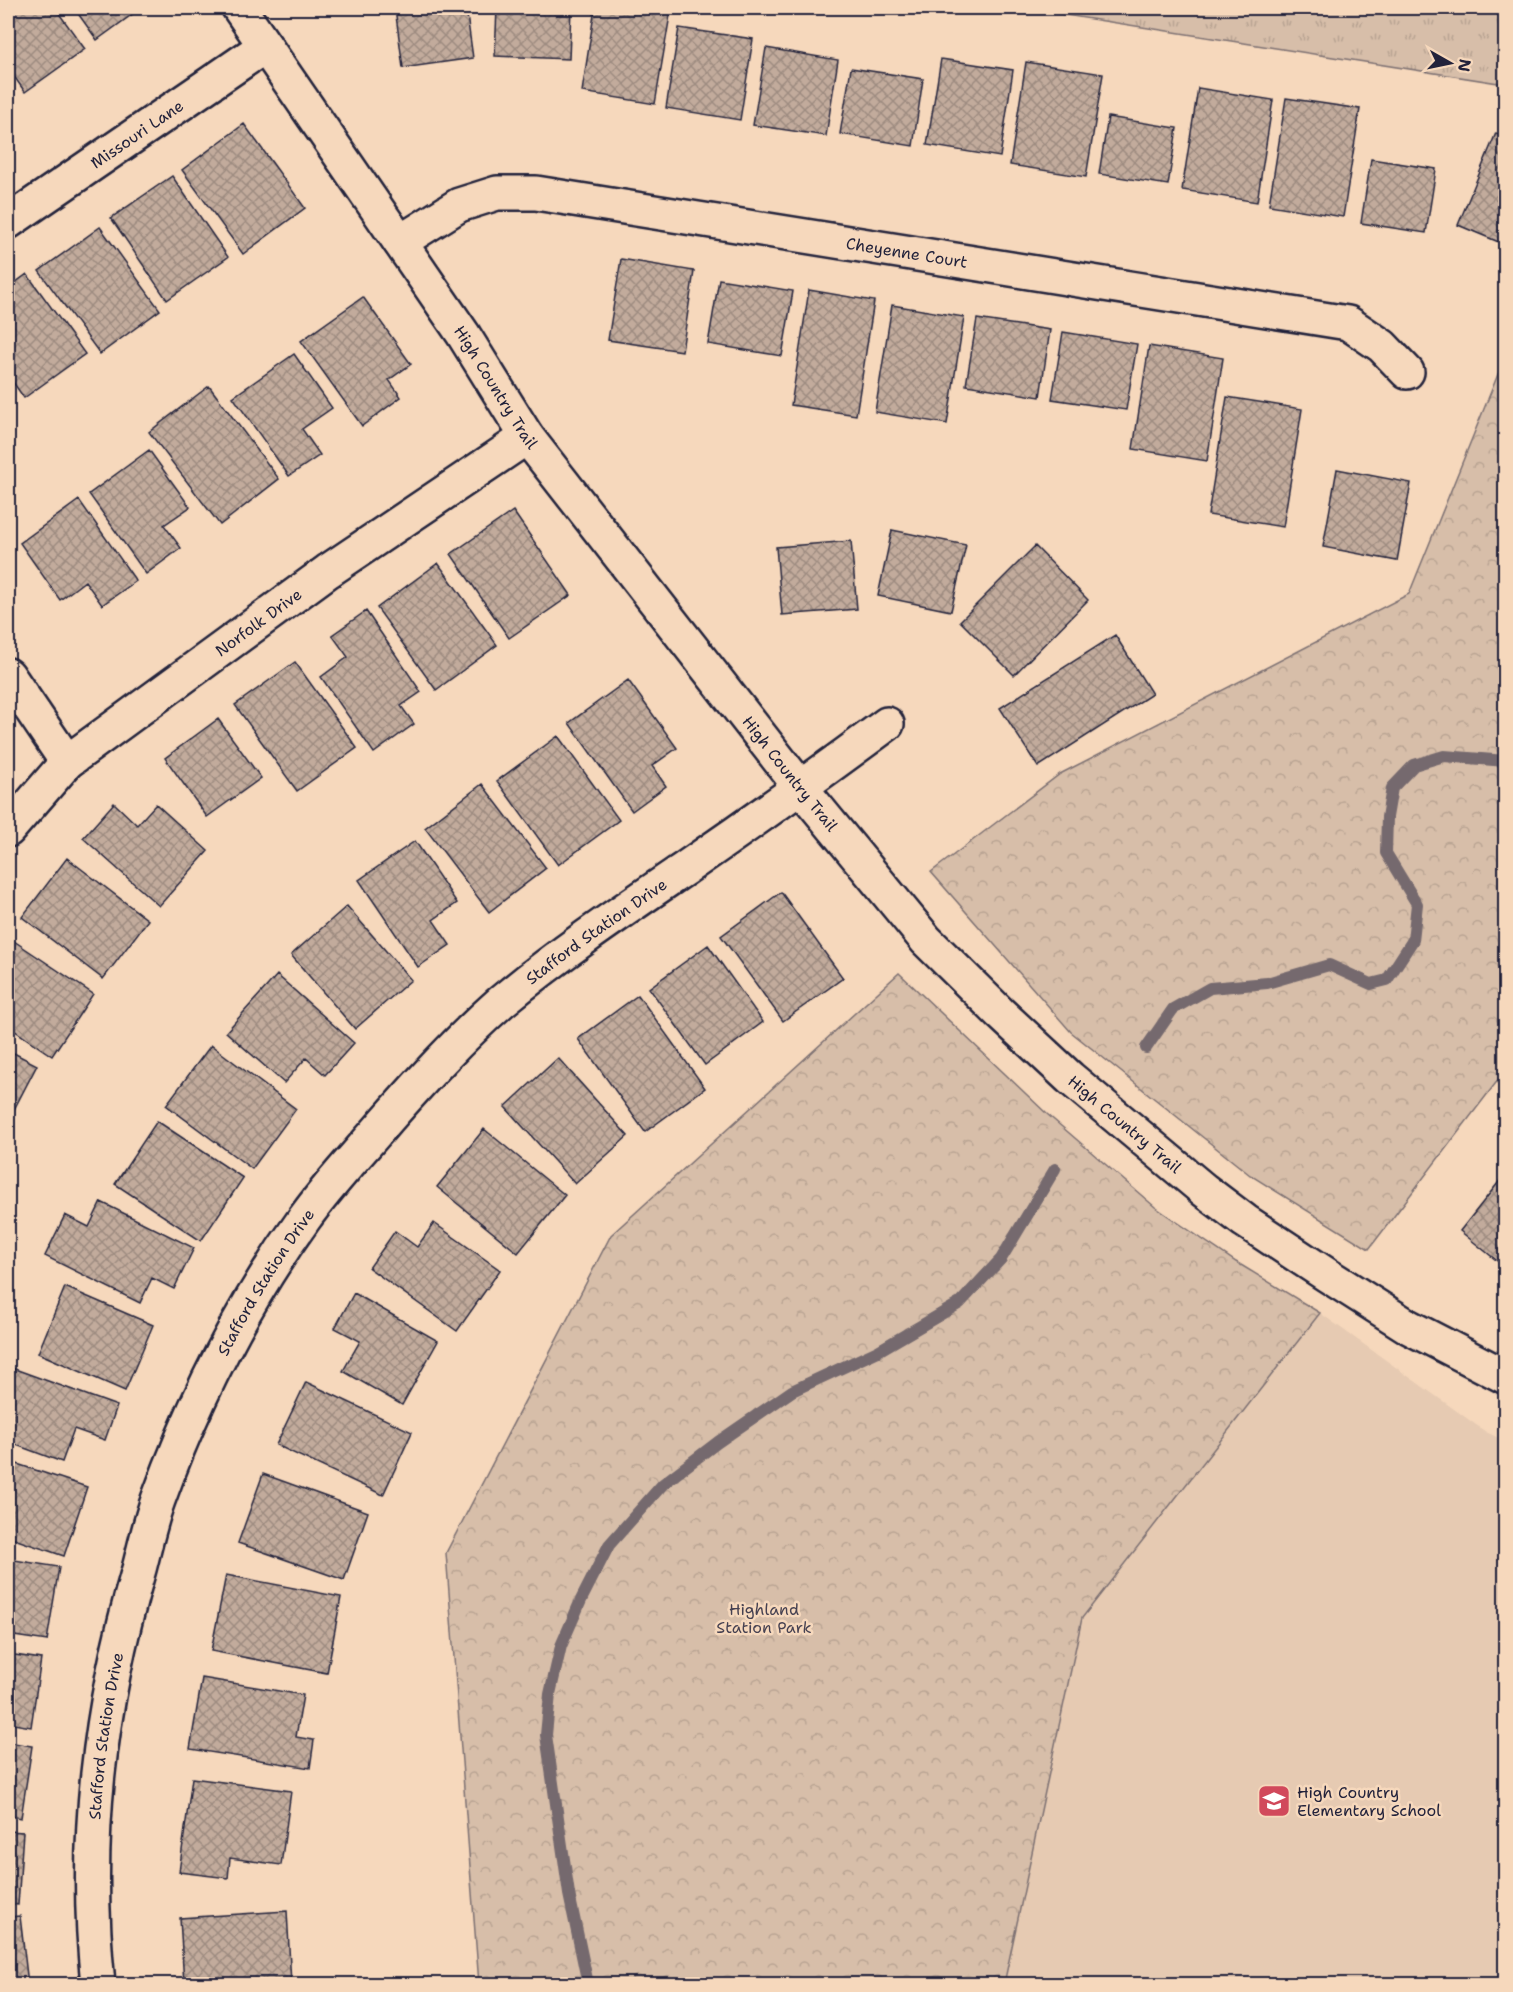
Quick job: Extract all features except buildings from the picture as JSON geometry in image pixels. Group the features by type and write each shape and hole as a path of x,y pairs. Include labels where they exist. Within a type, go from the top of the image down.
{"street":[{"name":"High Country Trail","path":"239,8 463,334 527,437 801,788 926,940 1070,1078 1204,1190 1245,1221 1409,1327 1506,1377"},
{"name":"Missouri Lane","path":"8,222 265,46"},
{"name":"Cheyenne Court","path":"400,242 459,205 497,194 536,193 1348,323 1383,346 1407,372"},
{"name":"Norfolk Drive","path":"8,830 67,762 328,571 527,437"},
{"path":"8,675 67,762"},
{"name":"Stafford Station Drive","path":"98,1984 93,1857 101,1740 122,1629 157,1504 202,1392 237,1324 266,1276 305,1218 350,1163 449,1050 499,1005 550,962 801,788 887,724"}],"shaded area":[{"name":"High Country Elementary School","path":"1320,1313 1486,1432 1505,1441 1505,1984 1004,1984 1082,1618"}],"green space":[{"path":"1021,8 1505,8 1505,84"},
{"path":"1505,357 1505,1071 1369,1249 1250,1175 1071,1032 931,872 1060,774 1409,594"},
{"name":"Highland Station Park","path":"899,973 1047,1114 1155,1207 1236,1262 1320,1313 1082,1618 1004,1984 479,1984 446,1553 611,1235"}],"waterway":[{"path":"1146,1048 1173,1009 1210,988 1267,983 1329,965 1371,984 1387,980 1413,940 1417,904 1386,853 1387,817 1392,788 1414,765 1444,756 1506,761"},
{"path":"588,1984 569,1894 546,1735 550,1694 561,1646 609,1545 663,1484 718,1442 792,1391 878,1351 960,1303 1001,1259 1055,1169"}],"place":[{"name":"High Country Elementary School","path":"1274,1801"}]}
